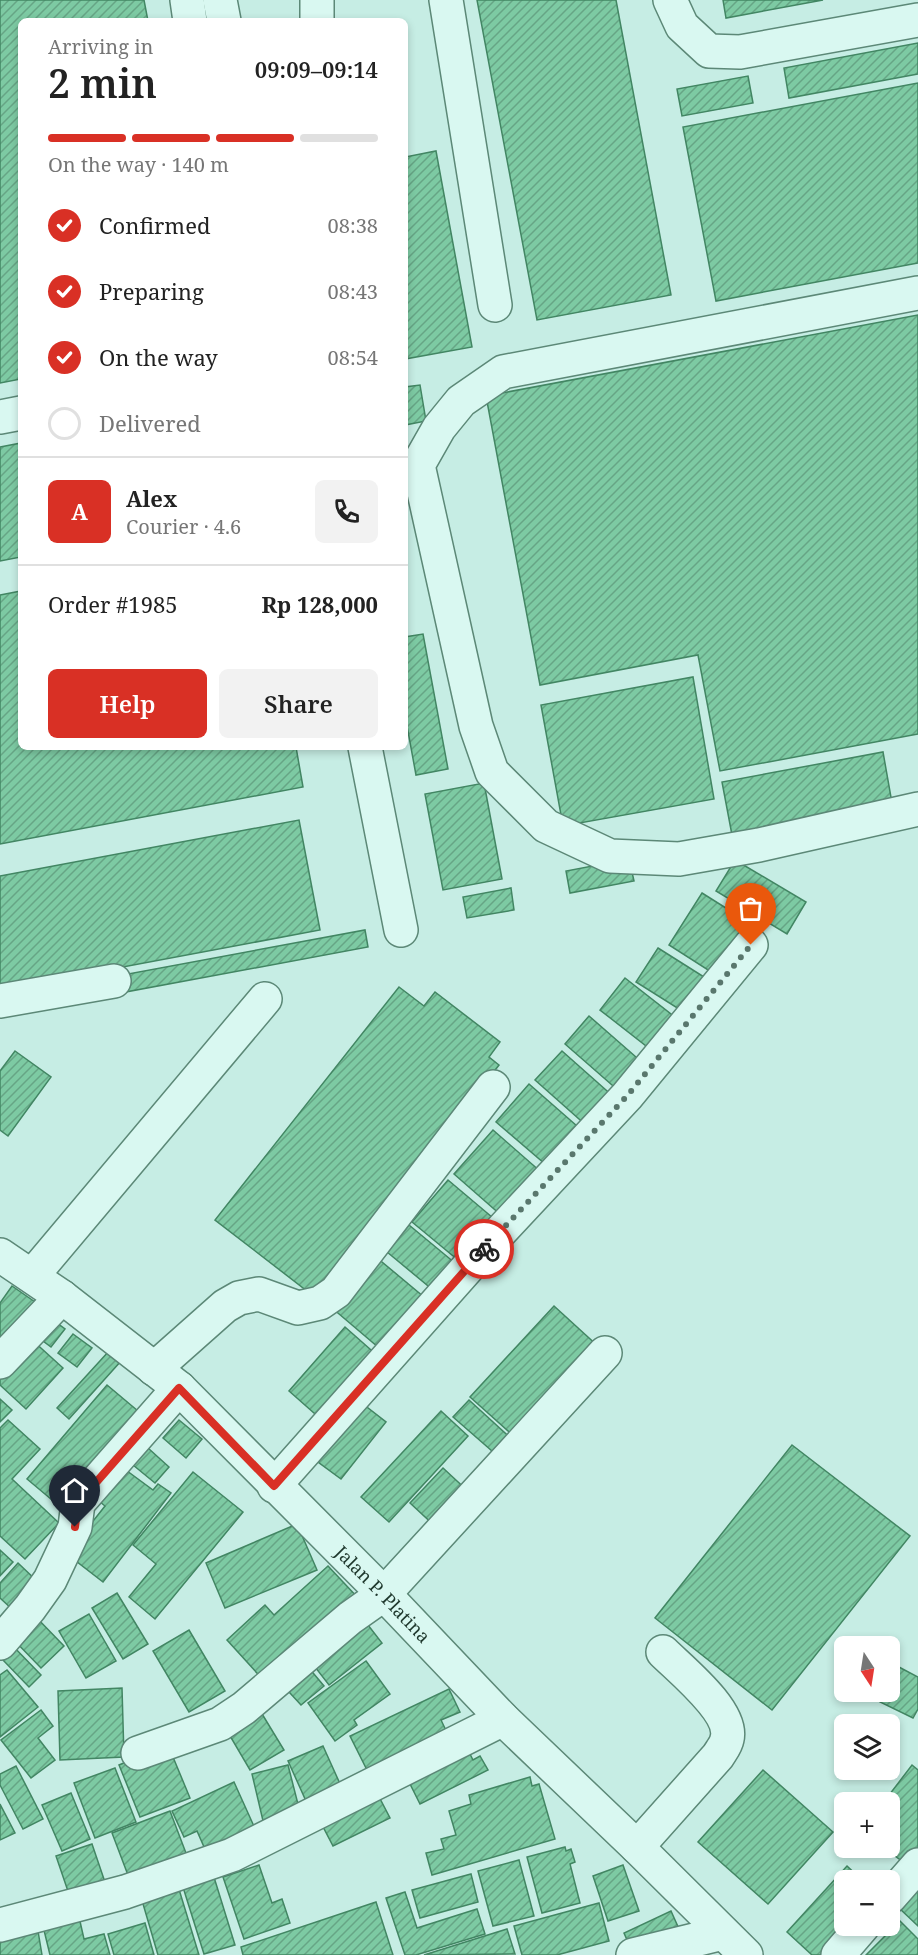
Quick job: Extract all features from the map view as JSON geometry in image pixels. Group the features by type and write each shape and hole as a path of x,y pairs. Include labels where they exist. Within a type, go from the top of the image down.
{"street":[{"path":"187,0 190,18"},
{"path":"220,0 223,18"},
{"path":"317,18 318,0"},
{"path":"446,0 495,305"},
{"path":"670,0 682,26 709,51 740,52 918,20 911,0"},
{"path":"918,293 503,372 461,401 412,466 476,726 492,772 546,826 610,856 679,859 759,845 918,809"},
{"path":"0,417 18,414"},
{"path":"366,750 401,930"},
{"path":"274,1486 486,1246 627,1096 751,945"},
{"path":"0,1001 114,981"},
{"path":"32,1276 265,999"},
{"path":"0,1643 50,1580 75,1527 78,1503 167,1378 225,1306 239,1298 259,1294 298,1308 320,1303 336,1292 493,1087"},
{"name":"Jalan P. Platina","path":"0,1255 62,1297 167,1378 384,1594 503,1719 637,1847 734,1944"},
{"path":"0,1362 62,1297"},
{"path":"138,1753 220,1724 267,1689 350,1618 384,1594 605,1353"},
{"path":"637,1847 718,1756 728,1738 726,1719 716,1705 663,1652"},
{"path":"0,1925 125,1892 232,1855 503,1719"},
{"path":"900,1886 918,1865"},
{"path":"838,1955 854,1936"},
{"path":"633,1955 734,1944"}],"building":[{"path":"0,0 144,0 147,18 18,18 18,380 0,383"},
{"path":"477,0 616,0 671,295 537,320"},
{"path":"723,0 823,0 726,18"},
{"path":"918,43 918,74 789,98 784,68"},
{"path":"748,76 753,103 682,116 677,89"},
{"path":"918,83 918,263 716,301 683,127"},
{"path":"436,151 472,347 408,358 408,156"},
{"path":"918,315 918,734 720,771 698,655 540,685 486,396"},
{"path":"420,385 426,421 408,424 408,387"},
{"path":"18,444 18,558 0,561 0,447"},
{"path":"18,592 18,750 297,750 303,787 0,844 0,595"},
{"path":"423,634 448,769 416,775 408,731 408,636"},
{"path":"693,677 714,799 563,826 541,705"},
{"path":"883,752 892,803 732,835 722,782"},
{"path":"484,783 502,879 443,890 425,794"},
{"path":"299,820 320,930 0,990 0,876"},
{"path":"629,859 634,881 570,893 566,871"},
{"path":"735,860 806,902 787,934 716,891"},
{"path":"511,888 514,910 467,918 463,897"},
{"path":"702,893 753,925 719,977 669,945"},
{"path":"365,930 368,947 120,993 117,976"},
{"path":"658,948 712,982 690,1016 636,982"},
{"path":"625,978 680,1021 655,1053 600,1010"},
{"path":"399,987 424,1006 435,992 500,1042 489,1057 499,1065 316,1298 215,1220"},
{"path":"589,1016 644,1064 620,1092 565,1044"},
{"path":"15,1051 51,1077 8,1136 0,1130 0,1071"},
{"path":"562,1051 615,1098 588,1127 535,1080"},
{"path":"529,1084 585,1133 552,1170 496,1122"},
{"path":"493,1130 541,1172 502,1216 454,1174"},
{"path":"448,1180 499,1223 464,1265 412,1222"},
{"path":"409,1225 461,1268 439,1295 387,1252"},
{"path":"376,1257 430,1302 385,1353 332,1308"},
{"path":"12,1286 38,1304 0,1343 0,1303"},
{"path":"554,1306 600,1348 517,1439 470,1397"},
{"path":"49,1317 65,1329 51,1347 35,1335"},
{"path":"345,1327 379,1357 323,1421 289,1391"},
{"path":"73,1334 92,1348 77,1367 58,1353"},
{"path":"31,1339 63,1368 26,1409 0,1385 0,1374"},
{"path":"109,1351 121,1361 69,1419 57,1408"},
{"path":"107,1385 144,1416 64,1510 27,1479"},
{"path":"0,1399 12,1410 0,1422"},
{"path":"469,1400 515,1442 500,1458 453,1417"},
{"path":"363,1404 386,1422 341,1479 318,1462"},
{"path":"441,1411 468,1436 389,1522 361,1497"},
{"path":"8,1420 40,1449 12,1479 59,1523 25,1559 0,1536 0,1428"},
{"path":"179,1420 202,1439 186,1458 163,1438"},
{"path":"792,1445 910,1536 772,1710 655,1618"},
{"path":"148,1448 169,1467 155,1483 133,1465"},
{"path":"119,1465 153,1490 158,1484 171,1493 103,1582 67,1554 105,1506 94,1497"},
{"path":"443,1468 471,1494 438,1529 410,1503"},
{"path":"193,1472 243,1512 155,1619 129,1597 156,1564 133,1545"},
{"path":"297,1524 317,1570 225,1608 206,1563"},
{"path":"0,1550 13,1562 0,1576"},
{"path":"18,1563 39,1583 13,1610 0,1598 0,1583"},
{"path":"328,1566 359,1599 266,1683 227,1640 265,1605 274,1615"},
{"path":"117,1593 148,1644 123,1659 92,1608"},
{"path":"89,1614 116,1661 86,1678 59,1631"},
{"path":"34,1615 64,1646 41,1668 11,1637"},
{"path":"361,1616 382,1643 329,1685 308,1658"},
{"path":"189,1630 225,1691 189,1712 153,1651"},
{"path":"10,1643 41,1675 29,1687 0,1657"},
{"path":"303,1661 324,1686 301,1705 279,1681"},
{"path":"366,1661 390,1694 354,1720 357,1725 335,1741 308,1703"},
{"path":"900,1668 918,1677 918,1709 913,1718 880,1702 900,1702"},
{"path":"7,1670 38,1707 0,1737 0,1675"},
{"path":"122,1688 124,1757 60,1760 58,1691"},
{"path":"449,1689 460,1712 441,1720 450,1739 371,1778 350,1736"},
{"path":"256,1704 284,1750 250,1770 223,1724"},
{"path":"41,1710 53,1726 38,1738 55,1760 31,1778 1,1740"},
{"path":"465,1744 473,1760 480,1756 488,1770 420,1804 405,1774"},
{"path":"168,1745 190,1798 140,1817 119,1765"},
{"path":"323,1746 341,1786 306,1801 288,1761"},
{"path":"288,1765 301,1816 264,1825 252,1774"},
{"path":"912,1765 918,1770 918,1850 906,1864 898,1858 900,1858 900,1792 891,1792"},
{"path":"16,1766 43,1819 23,1829 0,1785 0,1774"},
{"path":"115,1768 136,1822 95,1838 74,1783"},
{"path":"763,1770 833,1832 768,1904 698,1842"},
{"path":"530,1777 532,1786 539,1784 555,1839 432,1875 426,1853 444,1849 441,1839 456,1835 449,1811 471,1804 469,1795"},
{"path":"234,1782 257,1833 208,1856 197,1831 184,1837 172,1811"},
{"path":"376,1791 390,1818 333,1846 319,1819"},
{"path":"71,1793 90,1839 62,1851 42,1805"},
{"path":"0,1804 15,1833 0,1840"},
{"path":"170,1811 189,1861 131,1883 112,1833"},
{"path":"92,1844 107,1888 71,1900 56,1856"},
{"path":"565,1847 566,1851 571,1849 575,1862 570,1864 580,1903 542,1913 527,1857"},
{"path":"519,1860 534,1916 493,1926 478,1871"},
{"path":"259,1865 272,1903 282,1899 290,1923 244,1939 223,1877"},
{"path":"623,1865 639,1911 608,1921 593,1876"},
{"path":"213,1874 235,1945 204,1954 182,1884"},
{"path":"471,1874 478,1902 420,1918 412,1890"},
{"path":"834,1880 834,1936 837,1936 825,1955 812,1955 787,1932"},
{"path":"178,1886 199,1955 158,1955 141,1897"},
{"path":"918,1888 918,1926 900,1909"},
{"path":"405,1892 417,1928 477,1909 485,1934 416,1955 405,1955 386,1898"},
{"path":"376,1902 393,1955 243,1955 241,1947"},
{"path":"599,1903 609,1941 557,1955 522,1955 514,1926"},
{"path":"671,1911 679,1929 632,1951 624,1933"},
{"path":"79,1917 84,1939 104,1934 110,1955 50,1955 43,1926"},
{"path":"900,1921 918,1939 918,1955 866,1955 885,1936 900,1936"},
{"path":"145,1923 154,1955 114,1955 108,1934"},
{"path":"507,1929 515,1954 424,1955"},
{"path":"38,1931 42,1955 0,1955 0,1937"}],"way so far":[{"path":"484,1249 627,1096 751,945"}],"route":[{"path":"75,1527 78,1503 179,1388 274,1486 484,1249"}]}
